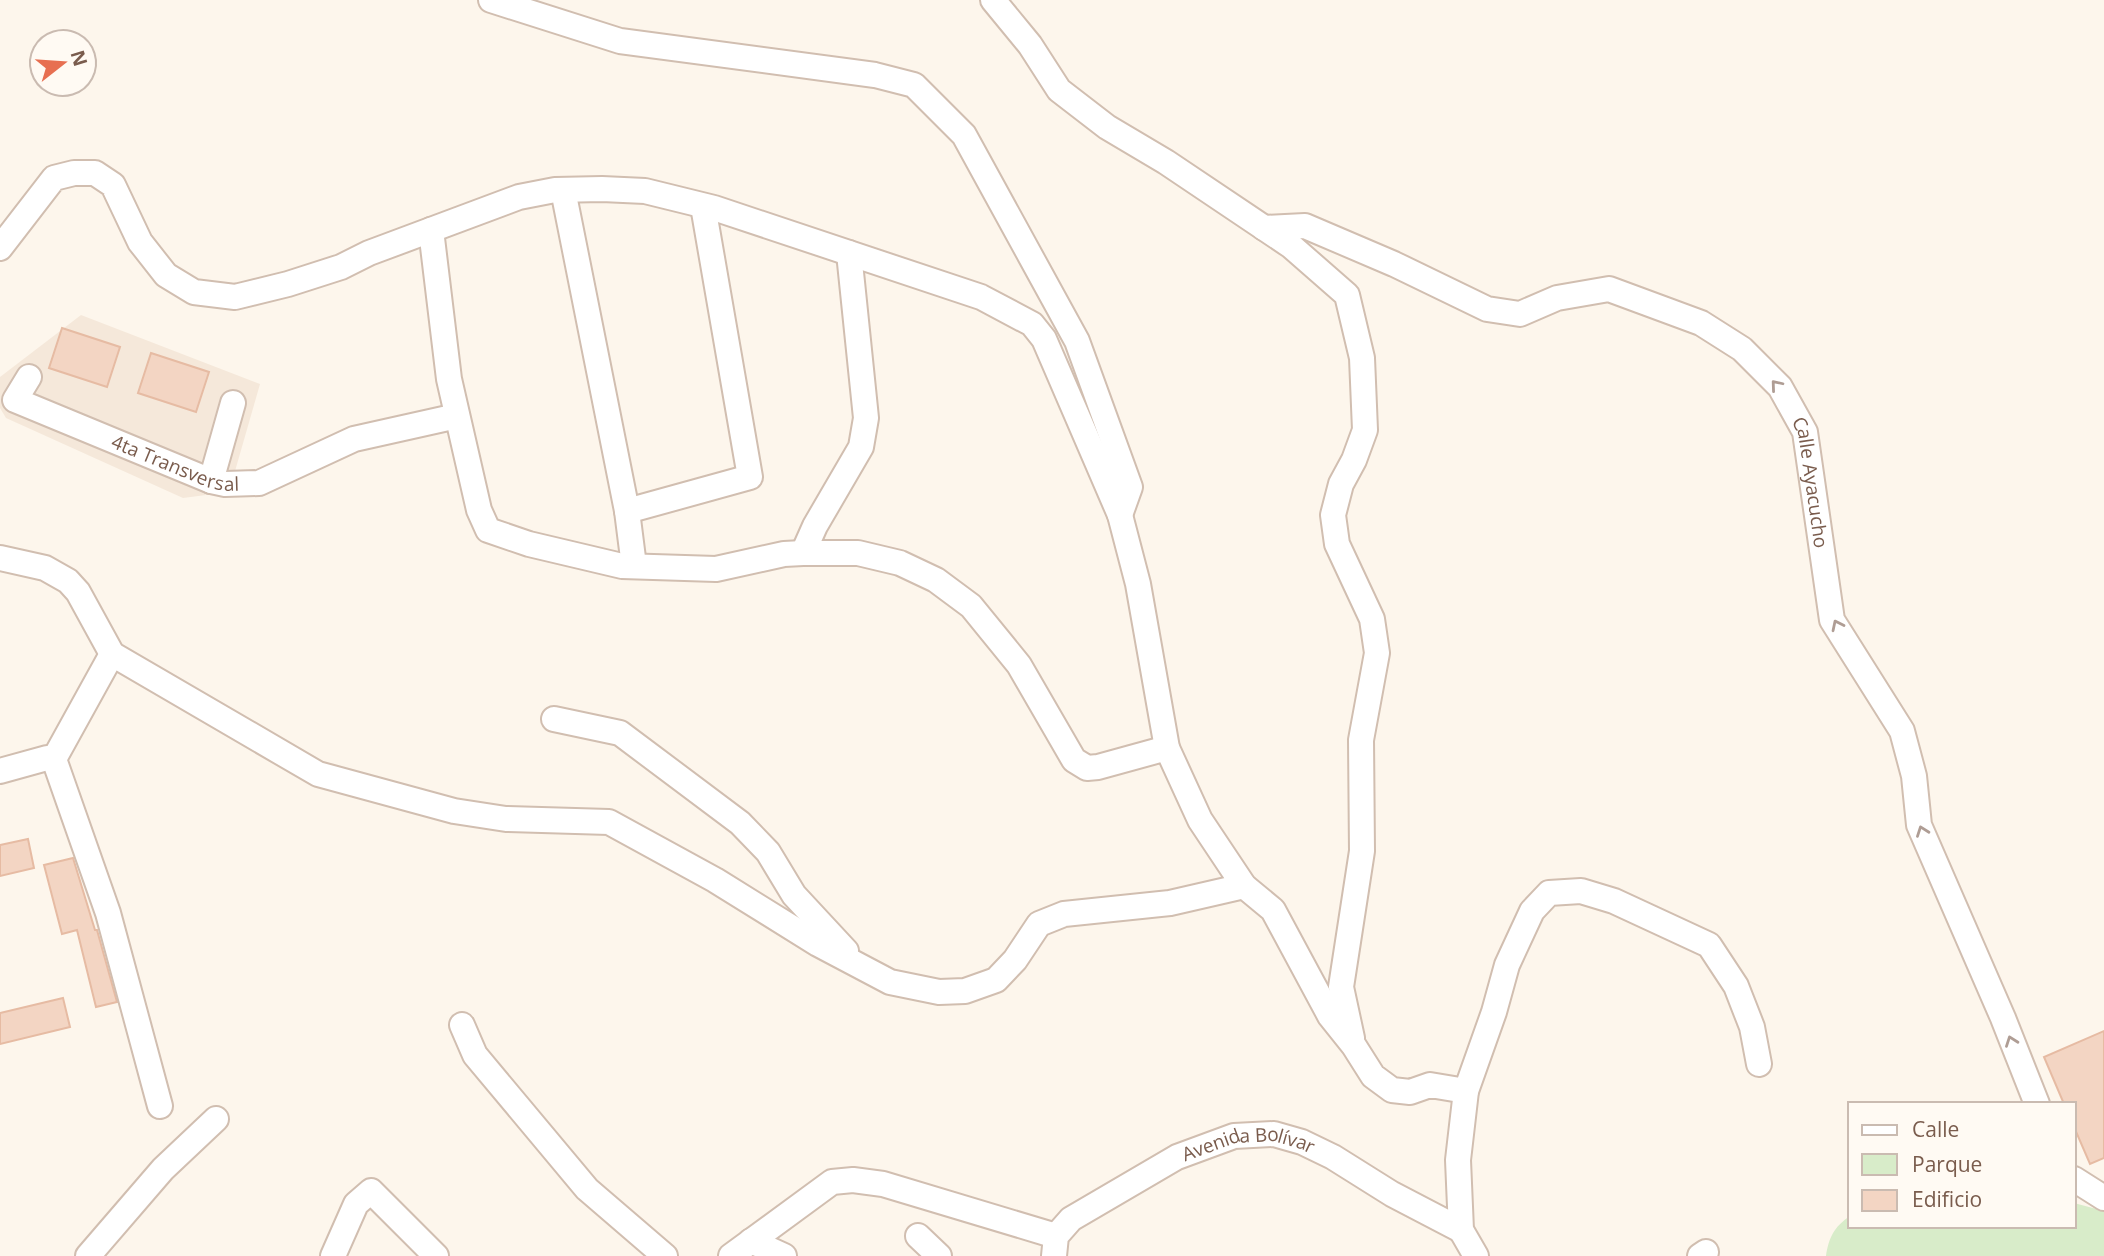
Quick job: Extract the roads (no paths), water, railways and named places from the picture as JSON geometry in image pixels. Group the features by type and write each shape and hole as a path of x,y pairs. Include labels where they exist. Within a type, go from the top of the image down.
{"street":[{"path":"491,0 620,41 875,75 914,85 964,135 1077,341 1130,487 1120,515"},
{"path":"993,0 1030,45 1059,90 1107,127 1166,162 1291,246 1347,295 1362,358 1365,430 1354,460 1341,484 1333,514 1337,544 1372,619 1377,653 1361,740 1362,851 1341,987 1354,1046"},
{"path":"0,248 54,178 74,173 95,173 113,185 140,242 166,275 194,292 235,297 288,285 341,267 369,253 519,197 563,190 645,191 703,206 981,297 1031,324 1044,339 1120,515 1138,584 1167,748 1200,820 1244,886 1273,911 1330,1016 1373,1076 1392,1090 1409,1092 1430,1085 1466,1091"},
{"path":"563,190 627,510 634,566"},
{"path":"627,510 750,477 703,206"},
{"name":"Calle Ayacucho","path":"1264,228 1305,226 1394,264 1487,309 1520,314 1557,298 1609,289 1701,323 1742,349 1780,387 1805,432 1832,620 1902,731 1914,776 1919,825 2003,1018 2036,1102"},
{"path":"431,230 449,379 479,510 488,530 529,544 634,566 716,569 784,554 803,553 858,553 900,563 936,580 971,606 1019,665 1074,760 1087,768 1167,748"},
{"path":"803,553 814,526 861,447 866,418 849,253"},
{"name":"4ta Transversal","path":"29,377 15,400 211,481 225,484 259,483 354,439 457,416"},
{"path":"211,481 233,403"},
{"path":"0,558 45,568 68,581 78,592 111,654 318,774 467,813 506,819 609,822 715,880 818,944 890,982 939,992 965,991 996,980 1015,960 1039,924 1064,914 1170,904 1244,886"},
{"path":"111,654 54,760 108,913 160,1106"},
{"path":"554,719 620,733 740,823 768,852 794,895 859,966"},
{"path":"0,771 47,758 54,760"},
{"path":"1476,1256 1461,1230 1458,1160 1466,1091 1494,1012 1507,965 1532,911 1549,893 1581,891 1603,898 1709,945 1736,986 1752,1027 1759,1064"},
{"path":"462,1025 475,1055 587,1189 665,1256"},
{"path":"88,1256 163,1169 216,1119"},
{"name":"Avenida Bolívar","path":"1055,1246 1071,1219 1177,1157 1234,1136 1274,1134 1302,1142 1333,1157 1392,1194 1461,1230"},
{"path":"731,1256 832,1182 853,1180 883,1184 1055,1246"},
{"path":"2076,1180 2104,1198"},
{"path":"333,1256 356,1204 371,1191 436,1256"},
{"path":"918,1236 939,1256"},
{"path":"751,1241 784,1256"}]}
